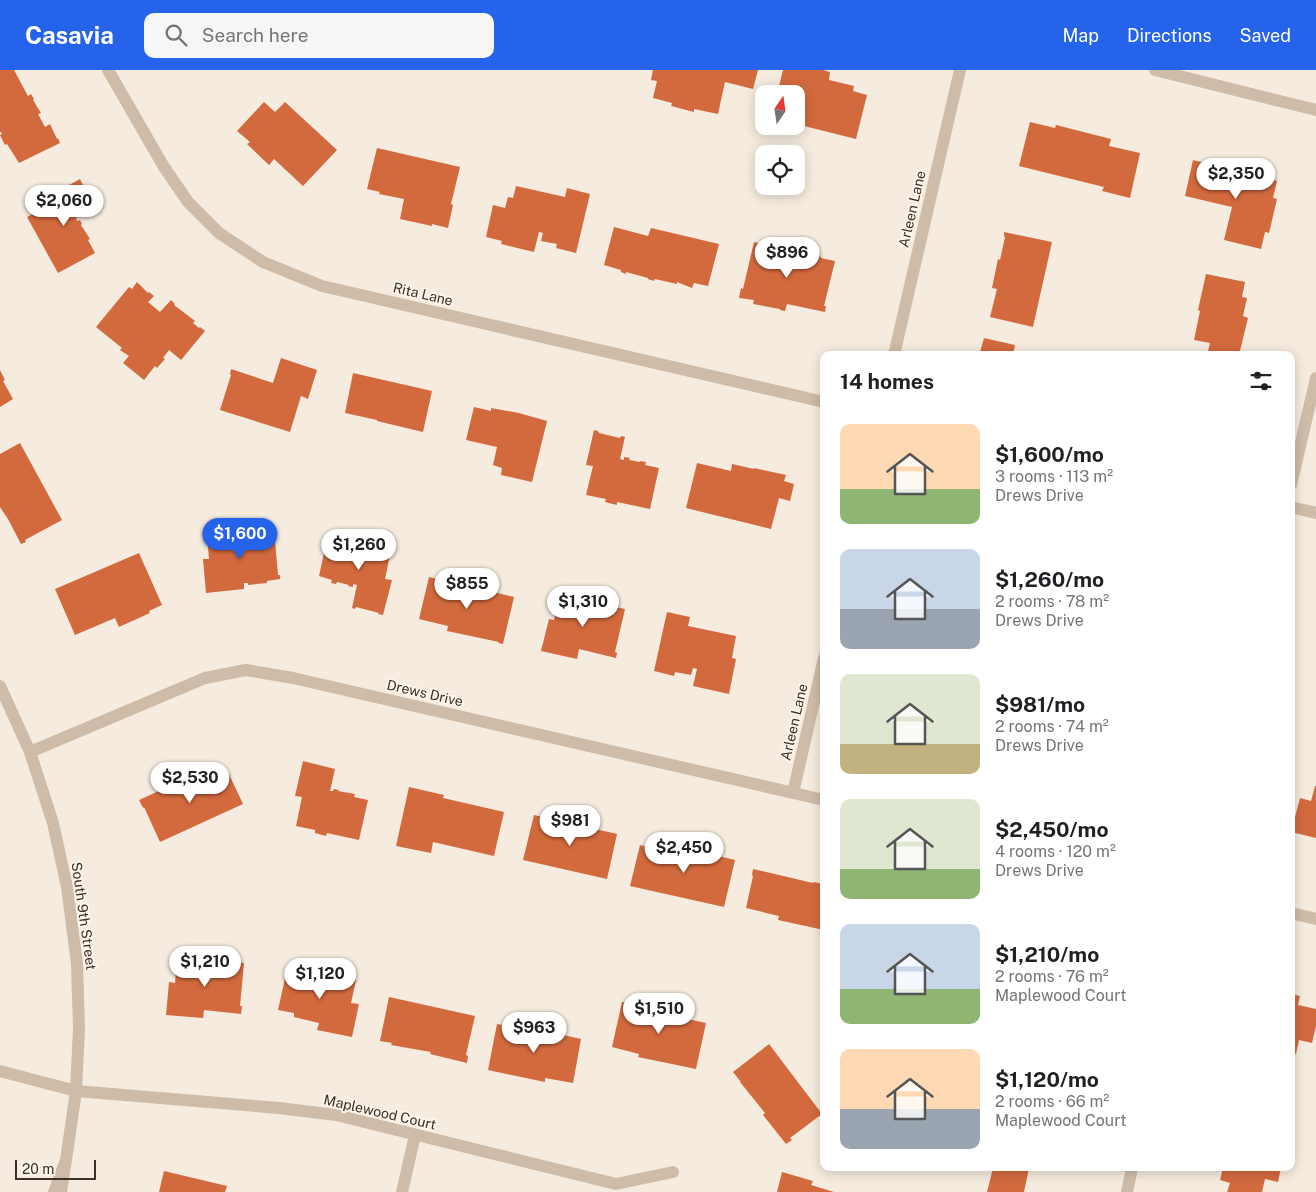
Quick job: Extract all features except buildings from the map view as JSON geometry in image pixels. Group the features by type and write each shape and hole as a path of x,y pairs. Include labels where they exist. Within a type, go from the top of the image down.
{"street":[{"name":"Rita Lane","path":"108,70 164,167 188,202 219,233 263,262 322,286 820,401"},
{"name":"Arleen Lane","path":"895,351 960,70"},
{"path":"1154,70 1316,110"},
{"path":"1295,468 1316,378"},
{"path":"1295,508 1316,513"},
{"name":"Drews Drive","path":"30,752 205,678 246,670 302,680 820,799"},
{"name":"Arleen Lane","path":"793,793 820,675"},
{"name":"South 9th Street","path":"0,686 30,752 53,823 67,887 77,964 79,1029 76,1091 61,1192"},
{"path":"1295,914 1316,919"},
{"name":"Maplewood Court","path":"0,1072 76,1091 279,1108 336,1115 616,1184 673,1172"},
{"path":"402,1192 415,1135"},
{"name":"South 9th Street","path":"54,1192 66,1160"},
{"path":"1127,1192 1131,1171"}]}
